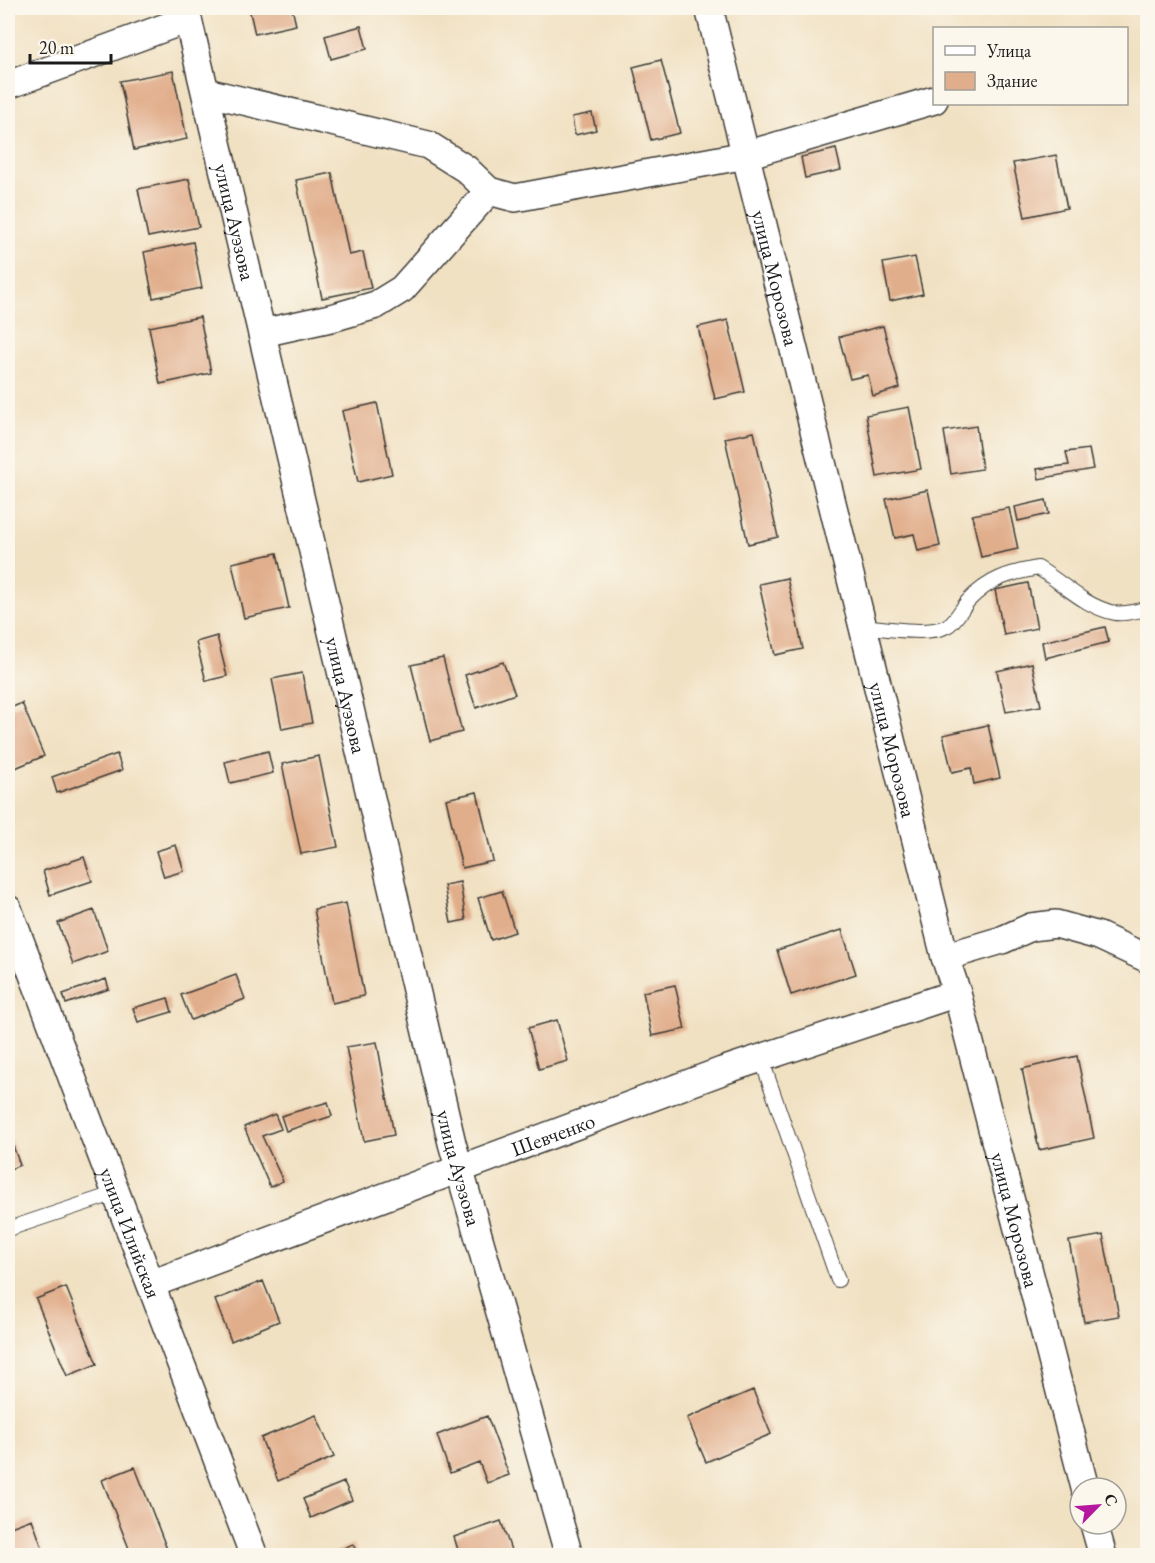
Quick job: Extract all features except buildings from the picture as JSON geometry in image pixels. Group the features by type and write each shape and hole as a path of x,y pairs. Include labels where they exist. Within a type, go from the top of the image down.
{"street":[{"name":"улица Морозова","path":"709,8 945,957 957,993 1082,1476"},
{"name":"улица Ауэзова","path":"8,85 187,13 459,1169 569,1556"},
{"path":"206,92 428,144 466,169 489,191 515,198 746,155 933,100"},
{"path":"262,333 335,317 376,305 402,289 489,191"},
{"name":"улица Илийская","path":"8,909 254,1556"},
{"path":"945,957 1002,940 1031,927 1056,924 1099,936 1148,959"},
{"name":"Шевченко","path":"151,1284 761,1058 957,993"},
{"path":"1097,1536 1102,1556"}],"lane":[{"path":"863,626 921,631 948,626 970,600 992,580 1015,572 1038,568 1056,578 1084,601 1116,614 1148,609"},
{"path":"761,1058 838,1280"},
{"path":"8,1230 116,1193"}]}
